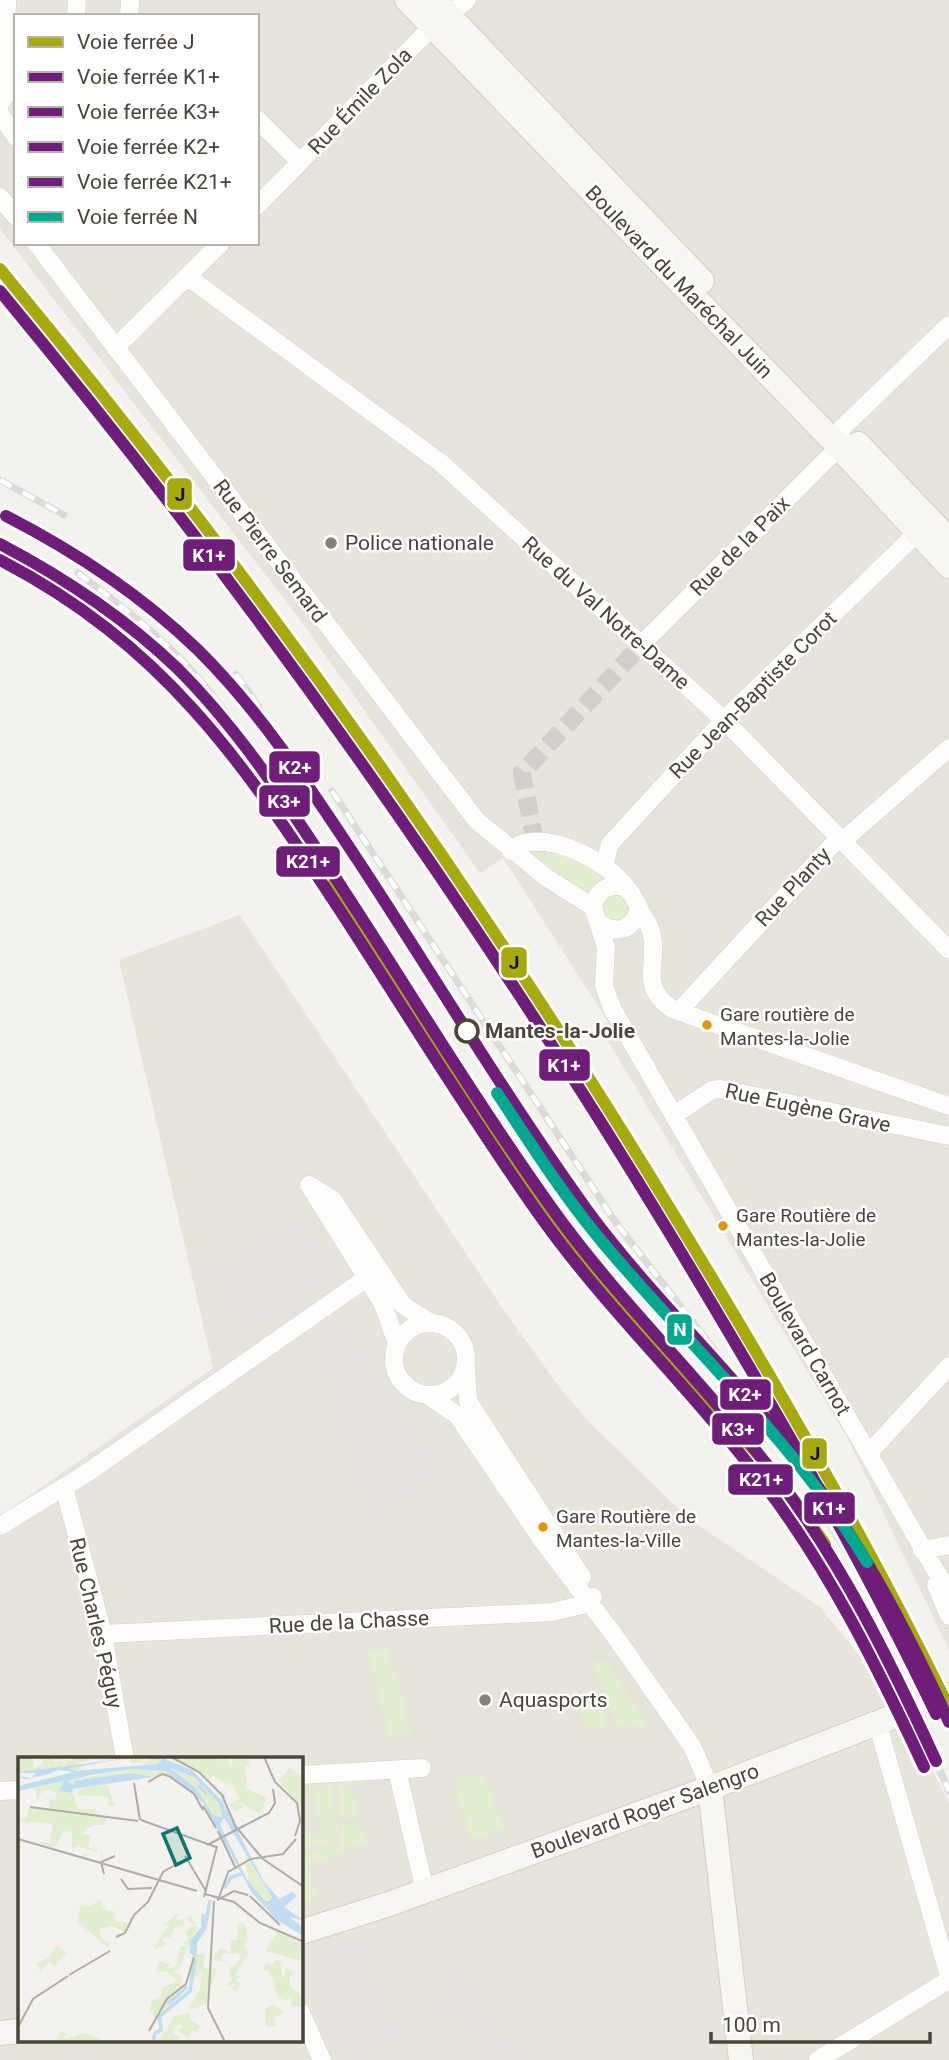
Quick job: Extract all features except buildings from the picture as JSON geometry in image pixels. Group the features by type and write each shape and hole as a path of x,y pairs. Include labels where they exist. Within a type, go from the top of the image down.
{"main road":[{"name":"Boulevard du Maréchal Juin","path":"407,0 445,10 598,184 840,438 949,540"},
{"name":"Boulevard du Maréchal Juin","path":"840,438 917,533 949,566"},
{"name":"Boulevard Roger Salengro","path":"303,1931 389,1904 710,1788 949,1695"},
{"path":"710,1788 741,2060"},
{"name":"Boulevard Roger Salengro","path":"303,1946 349,1927 389,1904"},
{"path":"0,2022 18,2022"},
{"path":"0,2033 18,2031"}],"street":[{"path":"0,104 5,96 7,0"},
{"name":"Rue Émile Zola","path":"259,204 445,10"},
{"path":"0,114 14,134"},
{"path":"259,121 300,162"},
{"path":"0,197 14,214"},
{"name":"Rue Pierre Semard","path":"38,245 420,750 477,821 596,914"},
{"path":"115,348 219,245"},
{"name":"Rue du Val Notre-Dame","path":"188,277 441,463 724,720 949,950"},
{"name":"Rue de la Paix","path":"641,645 949,325"},
{"name":"Rue Jean-Baptiste Corot","path":"604,866 610,844 724,720 917,533"},
{"name":"Rue Planty","path":"679,1011 834,843 841,840 949,748"},
{"path":"512,851 519,844 549,842 584,853 604,866 634,893 651,931 650,983 659,999 679,1011 949,1106"},
{"path":"625,887 608,886 595,898 596,914 607,929 625,929 634,923 639,908"},
{"name":"Boulevard Carnot","path":"596,914 607,960 604,985 625,1029 949,1594"},
{"name":"Rue Eugène Grave","path":"674,1115 712,1090 720,1089 949,1136"},
{"path":"591,1600 542,1540 457,1415 429,1396 407,1388 399,1379 394,1367 397,1344 389,1314 373,1274 333,1200 309,1185 322,1211 373,1274 403,1305 431,1323 454,1332 466,1352 468,1401 591,1600 692,1746 710,1788"},
{"path":"0,1526 64,1487 373,1274"},
{"path":"397,1344 411,1328 431,1323"},
{"path":"429,1396 443,1393 455,1385 466,1366"},
{"path":"868,1454 949,1366"},
{"name":"Rue Charles Péguy","path":"64,1487 103,1634 125,1757"},
{"path":"922,1550 949,1545"},
{"name":"Boulevard Carnot","path":"922,1550 949,1616"},
{"name":"Rue de la Chasse","path":"103,1634 552,1612 591,1600"},
{"path":"818,2060 949,1978 877,1721"},
{"path":"303,1775 422,1768"},
{"path":"397,1770 425,1891"},
{"path":"0,1791 18,1790"},
{"path":"303,2017 322,2060"}],"shaded area":[{"path":"0,0 949,0 949,1650 847,1437 600,1028 608,1022 503,858 480,873 301,621 0,229"},
{"path":"240,915 505,1312 561,1389 590,1423 690,1520 820,1607 892,1696 949,1803 949,2060 0,2060 0,1516 213,1368 119,960"},
{"path":"301,1217 338,1278 247,1334 209,1273"},
{"path":"342,1322 444,1473 366,1524 313,1343"},
{"path":"361,1938 403,2039 355,2060 341,2060 303,1981 309,1958"},
{"path":"467,1966 501,2040 516,2031 531,2060 486,2060 459,2011 431,2021 426,2012 448,2001 441,1978"}],"green space":[{"path":"532,851 577,858 608,877 598,881 586,893 559,877"},
{"path":"615,893 625,897 629,907 625,917 615,921 605,917 601,907 605,897"},
{"path":"387,1650 391,1670 396,1670 411,1736 389,1737 369,1651"},
{"path":"606,1661 648,1726 618,1727 592,1662"},
{"path":"600,1704 607,1728 585,1729 579,1706"},
{"path":"484,1776 503,1827 471,1840 463,1811 460,1812 455,1777"},
{"path":"365,1779 365,1782 351,1786 358,1818 341,1819 337,1783"},
{"path":"310,1781 331,1783 338,1835 335,1840 303,1850 303,1834 321,1830"},
{"path":"342,1824 360,1824 367,1842 307,1866 318,1897 303,1904 303,1855 339,1844"}],"tunnel":[{"path":"535,842 522,773 641,645"}],"railway":[{"path":"0,280 132,428"},
{"path":"0,480 64,515"},
{"path":"78,573 168,646 215,698 268,776 333,884"},
{"path":"236,674 259,707"},
{"path":"332,791 616,1223 768,1419 850,1558"},
{"path":"913,1711 949,1791"}],"rail line":[{"name":"J","path":"0,269 184,500 273,618 360,737 526,980 683,1230 788,1407 855,1526 949,1708"},
{"name":"K1+","path":"0,291 181,518 268,633 435,869 515,989 670,1234 775,1411 874,1591 936,1714"},
{"name":"K2+","path":"6,516 82,559 153,610 197,649 262,723 339,831 498,1080 587,1210 611,1242 743,1391 816,1484 879,1583 949,1722"},
{"name":"K3+","path":"0,544 71,585 158,650 200,692 261,767 551,1207 604,1275 744,1436 796,1504 862,1611 936,1761"},
{"name":"K21+","path":"0,560 57,593 108,629 153,668 194,710 232,755 303,855 538,1213 591,1282 733,1445 785,1512 850,1618 924,1767"},
{"name":"J","path":"333,884 422,1029 546,1215 599,1281 774,1472 825,1544"},
{"name":"N","path":"497,1093 589,1226 775,1436 808,1476 867,1562"}],"place":[{"name":"Police nationale","path":"331,543"},
{"name":"Gare routière de Mantes-la-Jolie","path":"707,1025"},
{"name":"Mantes-la-Jolie","path":"467,1031"},
{"name":"Gare Routière de Mantes-la-Jolie","path":"723,1226"},
{"name":"Gare Routière de Mantes-la-Ville","path":"543,1527"},
{"name":"Aquasports","path":"485,1700"}]}
